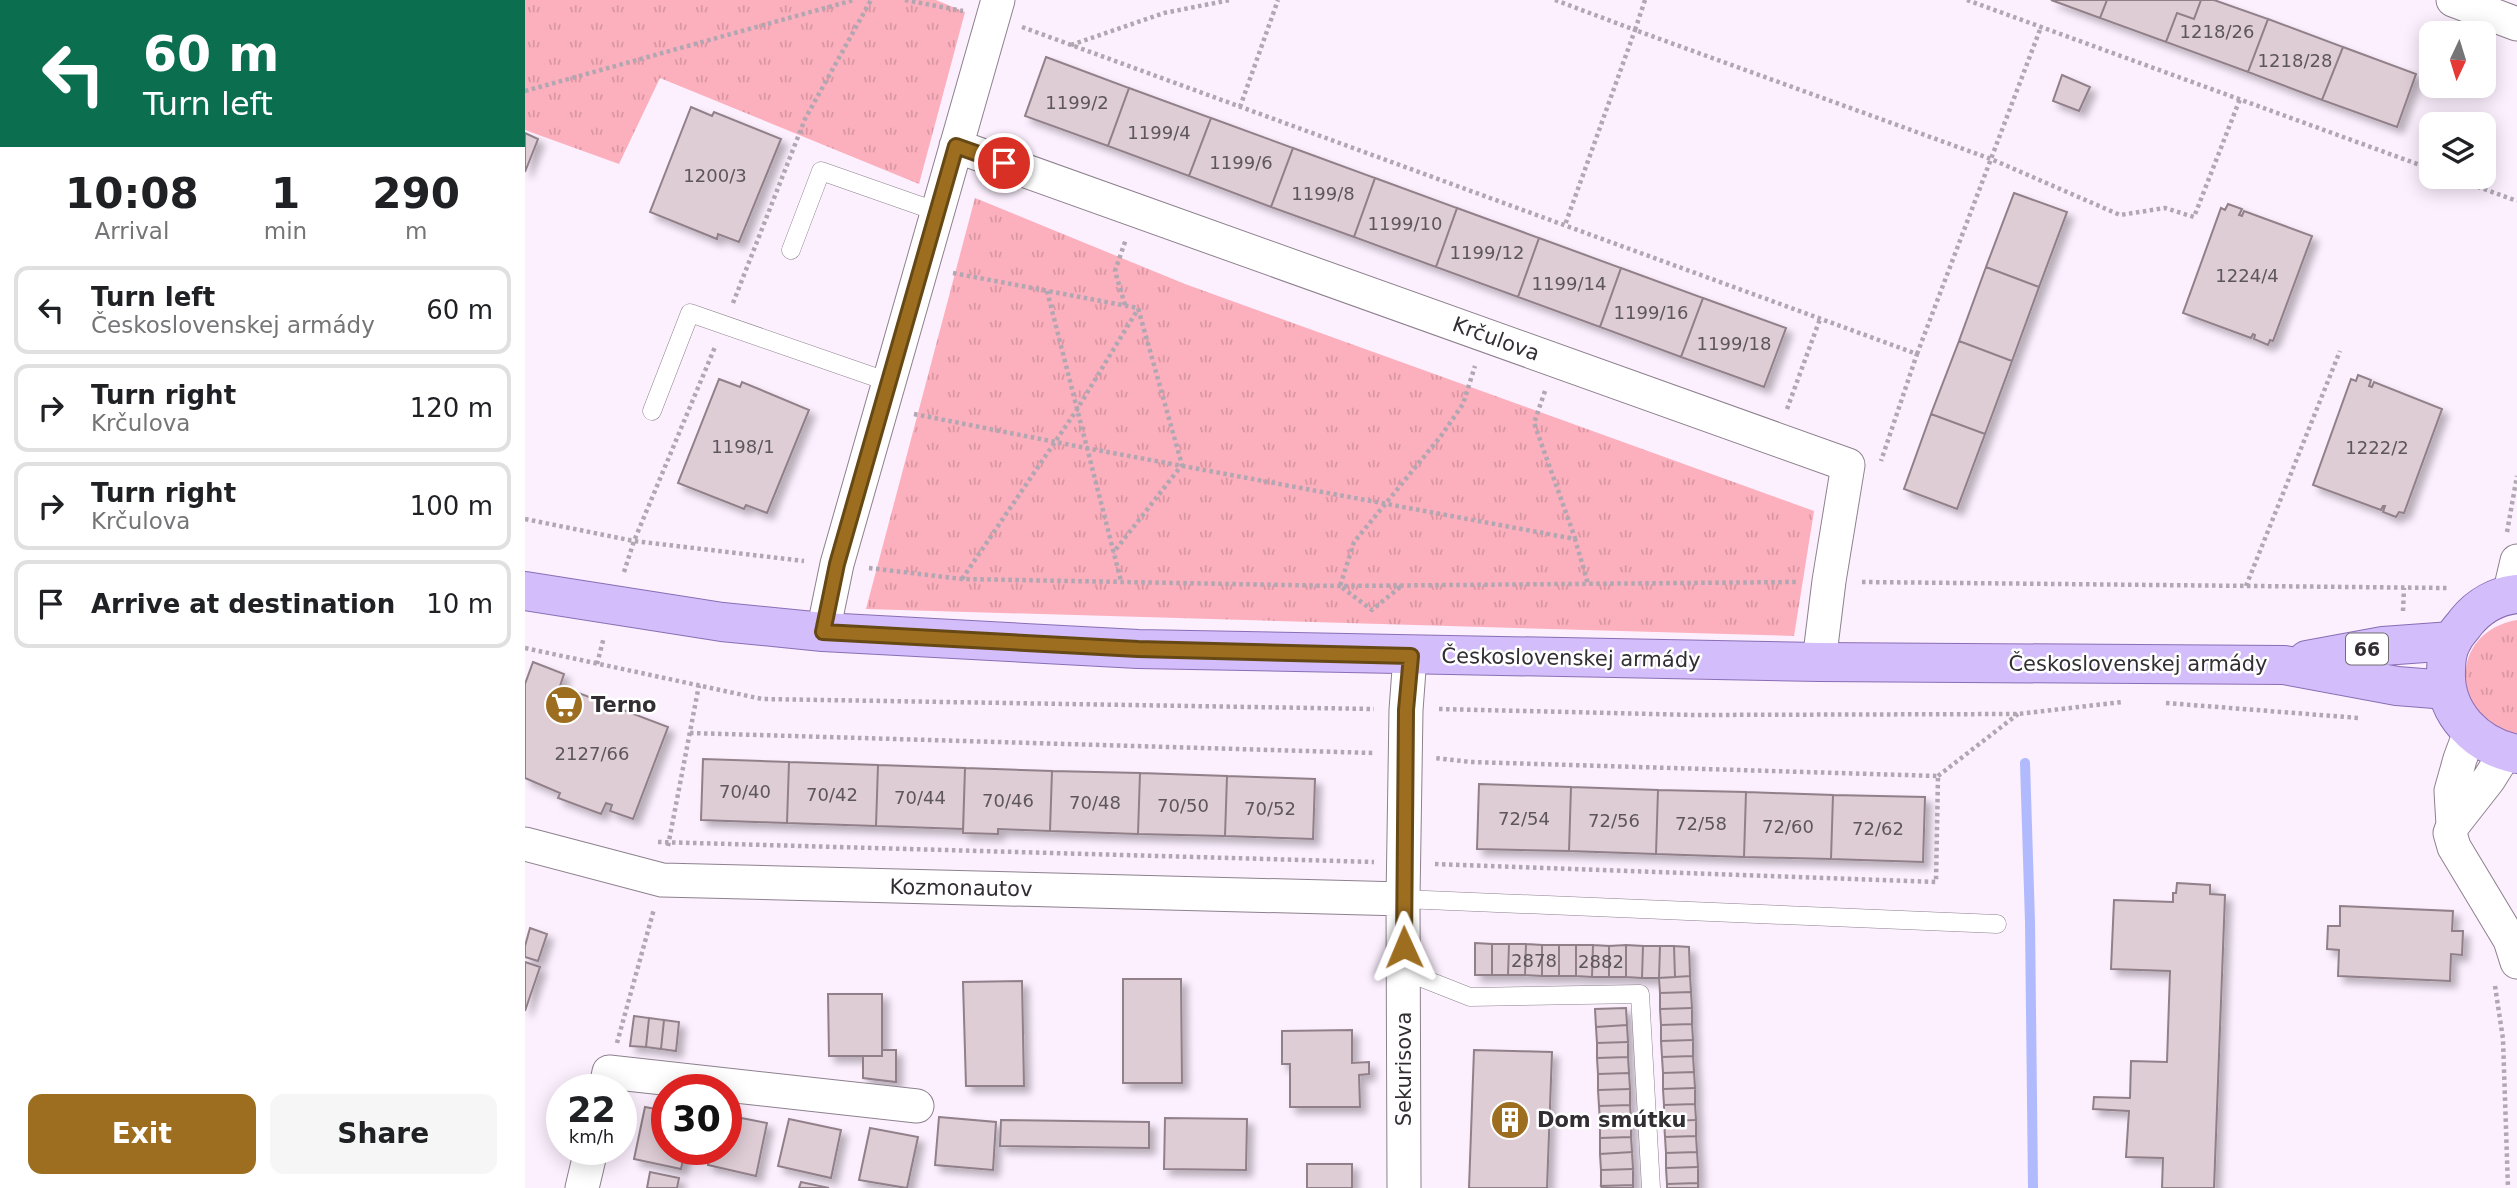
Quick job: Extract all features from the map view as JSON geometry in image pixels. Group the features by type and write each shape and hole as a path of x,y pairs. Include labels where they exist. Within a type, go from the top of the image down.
{"main road":[{"path":"2512,573 2493,600 2473,614 2452,641 2446,666 2447,690 2455,712 2470,732 2491,747 2512,753"},
{"name":"Československej armády","path":"525,591 722,622 823,632 1138,649 1819,662 2284,665 2397,686 2447,690"},
{"name":"Československej armády","path":"2284,665 2383,646 2452,641"}],"street":[{"path":"2453,0 2517,24"},
{"path":"823,632 837,564 996,8"},
{"name":"Krčulova","path":"956,146 1848,465 1819,662"},
{"name":"Sekurisova","path":"1404,1188 1403,863 1406,710 1411,656"},
{"path":"2470,732 2451,791 2451,833 2454,847 2509,940 2506,973"},
{"path":"2453,825 2512,753"},
{"name":"Kozmonautov","path":"525,844 661,880 1403,899"},
{"path":"637,1083 917,1106"},
{"path":"582,1188 587,1165"}],"lane":[{"path":"791,250 821,171 938,212"},
{"path":"652,411 690,313 889,382"},
{"path":"1403,899 1997,924"},
{"path":"1404,971 1470,997 1640,994 1651,1188"}],"path":[{"path":"525,91 854,0"},
{"path":"597,664 634,541 806,119 871,0"},
{"path":"905,0 996,8 1070,45 1917,354"},
{"path":"1070,45 1164,13 1230,0"},
{"path":"1240,107 1278,0"},
{"path":"1555,0 1991,159 2120,215 2165,208 2194,217 2240,99"},
{"path":"1565,225 1645,0"},
{"path":"1967,0 2419,165"},
{"path":"1880,463 1917,354 2041,27"},
{"path":"2484,189 2517,201"},
{"path":"1125,305 1115,271 1136,210"},
{"path":"946,271 1138,308"},
{"path":"1047,291 1121,581"},
{"path":"961,579 1076,411 1138,308"},
{"path":"1138,308 1182,466"},
{"path":"1340,586 1354,541 1441,436 1463,404 1485,335"},
{"path":"2246,586 2340,351"},
{"path":"1555,360 1534,423 1588,584"},
{"path":"906,412 1086,449 1575,539"},
{"path":"1113,553 1182,466"},
{"path":"2512,573 2507,534 2517,477"},
{"path":"525,519 634,541 961,579 1401,587 1829,581 2453,588"},
{"path":"1340,586 1373,610 1401,587"},
{"path":"525,648 762,699 1696,715 2018,714 2124,702"},
{"path":"609,1074 661,880 699,685"},
{"path":"2164,702 2366,718"},
{"path":"690,733 1405,755 1471,762 1938,776 2018,714"},
{"path":"668,844 1403,863 1937,882 1938,776"},
{"path":"2506,973 2503,1039 2508,1188"}],"green space":[{"path":"525,0 936,0 965,12 919,184 660,78 619,164 525,130"},
{"path":"975,198 1185,284 1814,511 1794,636 866,609"},
{"path":"2517,620 2517,737 2495,727 2479,712 2469,694 2466,676 2469,657 2478,641 2494,628"}],"building":[{"path":"2051,0 2107,0 2100,18"},
{"path":"2107,0 2201,0 2194,19 2177,13 2166,42 2100,18"},
{"path":"2201,0 2214,0 2268,19 2248,72 2166,42 2177,13 2194,19"},
{"path":"2268,19 2343,47 2322,100 2248,72"},
{"path":"2343,47 2416,74 2397,127 2322,100"},
{"path":"1046,57 1129,88 1108,146 1025,116"},
{"path":"2062,75 2090,87 2079,111 2053,101"},
{"path":"1129,88 1211,118 1189,176 1108,146"},
{"path":"691,107 712,116 714,112 781,139 739,242 718,234 717,239 650,212"},
{"path":"1211,118 1293,148 1271,207 1189,176"},
{"path":"525,133 538,139 525,172"},
{"path":"1293,148 1375,178 1354,237 1271,207"},
{"path":"1375,178 1457,208 1436,267 1354,237"},
{"path":"2014,193 2067,212 2039,287 1986,267"},
{"path":"2228,204 2242,209 2239,215 2242,216 2244,211 2312,236 2273,341 2270,340 2268,345 2254,339 2253,334 2251,338 2183,313 2221,208 2225,210"},
{"path":"1457,208 1539,238 1518,297 1436,267"},
{"path":"1539,238 1621,268 1600,327 1518,297"},
{"path":"1986,267 2039,287 2012,361 1959,341"},
{"path":"1621,268 1703,298 1681,357 1600,327"},
{"path":"1703,298 1786,328 1764,387 1681,357"},
{"path":"1959,341 2012,361 1985,434 1931,414"},
{"path":"2358,375 2371,380 2369,386 2372,387 2374,382 2442,409 2404,513 2399,512 2396,517 2383,512 2385,506 2381,510 2313,485 2351,379 2356,381"},
{"path":"719,379 740,387 742,382 809,410 767,513 746,505 744,509 678,483"},
{"path":"1931,414 1985,434 1957,509 1904,489"},
{"path":"533,662 564,674 560,686 668,727 633,819 610,811 612,805 606,803 601,814 558,798 560,793 525,778 525,684"},
{"path":"703,759 789,762 787,823 701,820"},
{"path":"789,762 878,765 876,826 787,823"},
{"path":"878,765 965,768 963,829 876,826"},
{"path":"965,768 1052,771 1050,831 998,829 998,834 963,833"},
{"path":"1052,771 1140,773 1138,834 1050,831"},
{"path":"1140,773 1227,776 1225,836 1138,834"},
{"path":"1227,776 1315,779 1313,839 1225,836"},
{"path":"1479,784 1571,787 1569,851 1477,849"},
{"path":"1571,787 1658,790 1656,854 1569,851"},
{"path":"1658,790 1746,792 1744,857 1656,854"},
{"path":"1746,792 1833,795 1831,859 1744,857"},
{"path":"1833,795 1925,797 1923,862 1831,859"},
{"path":"2177,883 2210,885 2210,894 2225,895 2214,1188 2162,1188 2163,1158 2126,1157 2129,1111 2093,1109 2094,1097 2130,1098 2131,1061 2167,1062 2170,971 2111,969 2114,900 2173,902"},
{"path":"2340,906 2453,911 2452,931 2463,931 2462,955 2451,954 2450,981 2338,976 2339,950 2327,949 2328,926 2340,926"},
{"path":"530,928 547,934 538,961 525,957"},
{"path":"1475,943 1492,944 1492,975 1475,975"},
{"path":"1492,944 1509,944 1508,975 1492,975"},
{"path":"1509,944 1526,944 1525,975 1508,975"},
{"path":"1526,944 1542,945 1542,976 1525,975"},
{"path":"1542,945 1559,945 1559,976 1542,976"},
{"path":"1559,945 1576,945 1576,976 1559,976"},
{"path":"1576,945 1593,945 1592,977 1576,976"},
{"path":"1593,945 1609,946 1609,977 1592,977"},
{"path":"1626,945 1626,977 1609,977 1609,946"},
{"path":"1626,945 1643,946 1642,978 1626,977"},
{"path":"1643,946 1660,946 1659,978 1642,978"},
{"path":"1660,946 1674,946 1675,977 1659,978"},
{"path":"1674,946 1689,947 1690,976 1675,977"},
{"path":"525,962 540,967 525,1011"},
{"path":"1690,976 1691,992 1660,993 1659,978"},
{"path":"1123,979 1181,979 1182,1083 1123,1083"},
{"path":"1022,981 1024,1086 966,1086 963,982"},
{"path":"1691,992 1692,1008 1660,1009 1660,993"},
{"path":"828,994 882,994 882,1056 829,1056"},
{"path":"1626,1008 1627,1025 1596,1027 1595,1009"},
{"path":"1692,1008 1692,1024 1661,1025 1660,1009"},
{"path":"634,1016 649,1018 646,1047 630,1046"},
{"path":"649,1018 664,1020 661,1049 646,1047"},
{"path":"664,1020 679,1022 676,1051 661,1049"},
{"path":"1692,1024 1693,1040 1661,1041 1661,1025"},
{"path":"1627,1025 1628,1042 1597,1043 1596,1027"},
{"path":"1352,1030 1352,1063 1369,1062 1369,1074 1359,1075 1360,1107 1290,1107 1290,1064 1282,1064 1282,1031"},
{"path":"1693,1040 1693,1056 1662,1057 1661,1041"},
{"path":"1628,1042 1628,1057 1597,1058 1597,1043"},
{"path":"882,1050 896,1050 896,1082 863,1078 863,1056 882,1056"},
{"name":"Dom smútku","path":"1474,1050 1552,1052 1547,1188 1469,1188"},
{"path":"1693,1056 1694,1072 1663,1073 1662,1057"},
{"path":"1628,1057 1629,1073 1598,1074 1597,1058"},
{"path":"1694,1072 1695,1088 1663,1089 1663,1073"},
{"path":"1629,1073 1630,1089 1598,1090 1598,1074"},
{"path":"1695,1088 1695,1104 1664,1105 1663,1089"},
{"path":"1630,1089 1630,1105 1599,1106 1598,1090"},
{"path":"1695,1104 1696,1120 1664,1121 1664,1105"},
{"path":"1630,1105 1631,1121 1600,1122 1599,1106"},
{"path":"645,1107 651,1108 651,1163 637,1160 637,1145"},
{"path":"939,1117 996,1122 993,1170 935,1165"},
{"path":"742,1118 767,1123 756,1176 708,1165 742,1165"},
{"path":"1165,1118 1247,1119 1246,1170 1164,1169"},
{"path":"789,1119 841,1130 831,1178 778,1166"},
{"path":"1001,1120 1149,1122 1149,1148 1000,1146"},
{"path":"1696,1120 1696,1136 1665,1137 1664,1121"},
{"path":"1631,1121 1631,1137 1600,1138 1600,1122"},
{"path":"870,1128 918,1137 907,1188 859,1180"},
{"path":"1696,1136 1697,1152 1666,1153 1665,1137"},
{"path":"1631,1137 1632,1152 1600,1154 1600,1138"},
{"path":"1632,1152 1633,1169 1601,1170 1600,1154"},
{"path":"1697,1152 1698,1167 1666,1168 1666,1153"},
{"path":"1307,1164 1352,1164 1352,1188 1307,1188"},
{"path":"662,1165 682,1165 681,1169"},
{"path":"1698,1167 1698,1183 1667,1184 1666,1168"},
{"path":"1633,1169 1633,1185 1601,1186 1601,1170"},
{"path":"650,1172 679,1178 677,1188 647,1188"},
{"path":"801,1182 829,1188 799,1188"},
{"path":"1698,1183 1698,1188 1667,1188 1667,1184"},
{"path":"1633,1185 1633,1188 1601,1186"}],"waterway":[{"path":"2025,763 2033,1188"}],"place":[{"name":"Terno","path":"564,705"},
{"name":"Dom smútku","path":"1510,1120"}],"route":[{"path":"1004,163 956,146 837,564 823,632 1138,649 1411,656 1406,710 1404,947"}]}
